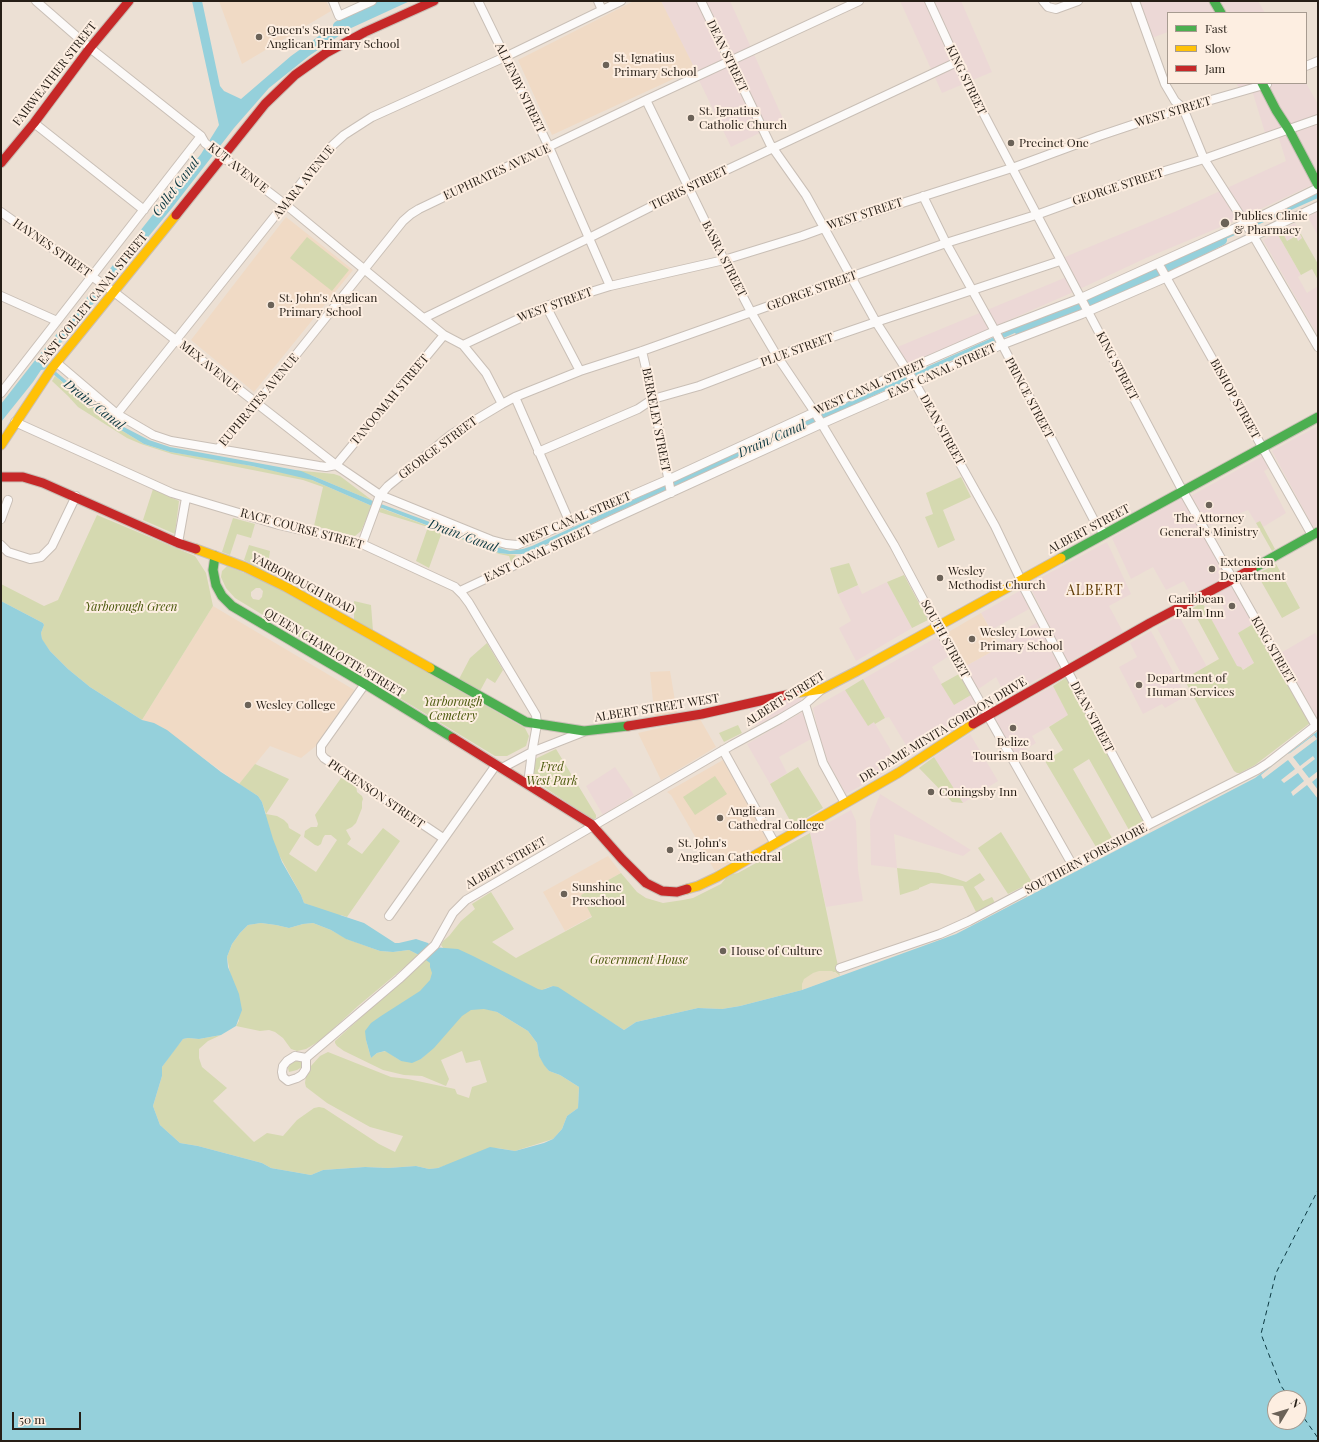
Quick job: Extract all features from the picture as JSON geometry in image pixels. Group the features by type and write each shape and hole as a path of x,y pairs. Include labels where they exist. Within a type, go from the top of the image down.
{"main road":[{"name":"FAIRWEATHER STREET","path":"1,163 34,123 90,48 129,1"},
{"name":"EAST COLLET CANAL STREET","path":"1,445 53,368 103,284 221,155 264,104 280,88 310,64 358,35 434,1"},
{"path":"1214,1 1220,12"},
{"path":"1265,84 1276,110 1289,130 1318,186"},
{"name":"ALBERT STREET","path":"822,689 1318,417"},
{"name":"YARBOROUGH ROAD","path":"1,477 18,477 34,480 76,496 178,543 245,567 277,582 531,724 584,731"},
{"name":"DR. DAME MINITA GORDON DRIVE","path":"594,826 638,876 655,887 670,892 685,890 708,882 898,772 987,715 1150,623 1315,534"},
{"name":"QUEEN CHARLOTTE STREET","path":"215,556 213,564 214,578 218,590 226,601 365,684 594,826"},
{"name":"ALBERT STREET WEST","path":"584,731 650,723 702,714 798,692 822,689"}],"street":[{"name":"KUT AVENUE","path":"36,1 90,48 444,335 463,345 486,373 502,404"},
{"path":"333,1 339,16 372,1"},
{"name":"ALLENBY STREET","path":"478,1 549,147 610,286"},
{"path":"598,1 602,10"},
{"name":"AMARA AVENUE","path":"117,414 332,145 372,117 505,57 621,1"},
{"name":"DEAN STREET","path":"701,1 772,149 806,195 876,322 911,376 995,526 1020,580 1150,824"},
{"name":"EUPHRATES AVENUE","path":"218,449 257,404 403,221 411,214 646,100 859,1"},
{"name":"KING STREET","path":"929,1 957,62 1011,168 1183,492 1317,725"},
{"path":"1043,1 1048,7 1056,9 1076,2"},
{"path":"1135,1 1165,84 1175,100 1183,108 1204,160 1249,231 1318,347"},
{"path":"1307,66 1318,61"},
{"name":"TIGRIS STREET","path":"424,318 688,188 957,62"},
{"name":"WEST STREET","path":"463,345 546,306 610,286 724,260 802,236 1011,168 1099,136 1183,108 1265,84"},
{"name":"BASRA STREET","path":"646,100 688,188 751,312 818,418"},
{"name":"GEORGE STREET","path":"362,544 378,502 388,486 452,434 516,397 580,371 946,243 1036,215 1119,185 1204,160 1318,119"},
{"path":"34,123 144,210"},
{"path":"1,393 57,321 103,284 144,210 203,139"},
{"name":"WEST CANAL STREET","path":"336,465 378,502 491,540 517,545 570,522 670,486 911,376 998,338 1085,305 1162,271 1249,231 1318,186"},
{"name":"PRINCE STREET","path":"923,196 946,243 1096,524 1105,534"},
{"name":"EAST CANAL STREET","path":"460,590 670,486 911,376 998,338 1085,305 1249,231 1318,206"},
{"name":"HAYNES STREET","path":"1,212 103,284"},
{"name":"PLUE STREET","path":"538,452 638,409 654,399 699,386 778,356 1060,260"},
{"name":"BISHOP STREET","path":"1162,271 1262,447 1315,534"},
{"name":"MEX AVENUE","path":"103,284 336,465"},
{"path":"1,296 57,321"},
{"path":"546,306 580,371"},
{"name":"TANOOMAH STREET","path":"336,465 444,335"},
{"name":"BERKELEY STREET","path":"642,350 654,399 670,486"},
{"path":"53,368 117,414 144,430 162,438 319,466 326,467 336,465"},
{"path":"516,397 538,452 570,522"},
{"name":"SOUTH STREET","path":"818,418 894,545 937,626 1074,866"},
{"name":"RACE COURSE STREET","path":"16,422 172,493 279,525 362,544 460,590"},
{"path":"1,545 8,552 30,559 41,557 48,552 52,546 76,496"},
{"path":"178,543 186,498"},
{"path":"1,519 8,500"},
{"path":"460,590 496,646 536,715 537,724 528,784"},
{"name":"PICKENSON STREET","path":"365,684 321,746 321,754 324,758 443,838"},
{"name":"ALBERT STREET","path":"306,1058 399,979 435,945 453,913 466,900 723,750 780,719 805,704 822,689"},
{"path":"805,704 824,763 845,803"},
{"name":"SOUTHERN FORESHORE","path":"840,968 955,928 1074,866 1150,824 1263,766 1317,725"},
{"name":"ALBERT STREET WEST","path":"389,916 443,838 499,766 584,731"},
{"path":"723,750 775,844"}],"shaded area":[{"name":"Queen's Square Anglican Primary School","path":"219,1 326,1 331,11 242,64"},
{"name":"St. Ignatius Primary School","path":"634,1 661,1 695,69 552,135 518,60"},
{"path":"661,1 730,1 784,121 731,147"},
{"path":"900,1 961,1 992,72 942,93"},
{"path":"1137,1 1258,1 1264,12 1167,12 1167,32 1152,38"},
{"path":"1237,84 1307,84 1318,104 1318,182 1235,221 1146,258 1071,293 904,366 895,348 1069,276 1060,259 1172,213 1286,161 1277,132 1266,136 1251,87 1240,89"},
{"path":"1318,211 1318,236 1308,217"},
{"name":"St. John's Anglican Primary School","path":"286,217 353,270 254,392 191,340"},
{"path":"1295,223 1302,238 1298,241 1296,237 1287,241 1281,231"},
{"path":"1277,233 1301,275 1298,277 1307,293 1318,286 1318,336 1263,240"},
{"path":"1318,426 1318,525 1313,527 1272,451"},
{"path":"1264,455 1271,467 1264,471 1286,513 1263,527 1260,521 1256,523 1248,510 1209,526 1191,496"},
{"path":"1184,497 1226,576 1192,596 1184,581 1166,590 1153,567 1131,579 1112,538"},
{"path":"1107,542 1131,594 1109,606 1123,632 1067,663 1029,584"},
{"path":"887,582 912,628 856,661 839,628 851,621 838,594 858,585 862,594"},
{"path":"1230,586 1233,587 1253,624 1238,633 1254,663 1242,670 1237,667 1210,617 1224,609 1216,594"},
{"path":"1021,590 1031,608 991,630 981,613"},
{"name":"Wesley College","path":"213,606 356,691 316,746 301,758 270,746 239,784 181,742 142,720"},
{"name":"Wesley Lower Primary School","path":"981,613 1000,647 964,667 945,634"},
{"path":"1179,616 1207,667 1184,679 1157,628"},
{"path":"1038,622 1061,666 1006,697 996,677 977,690 964,667 1000,647 999,644"},
{"path":"1151,631 1186,696 1165,708 1162,704 1143,714 1119,667 1137,657 1130,643"},
{"path":"1315,633 1318,638 1317,719 1279,654"},
{"path":"939,636 949,656 932,667 954,705 971,695 981,713 912,755 889,717 885,718 863,679"},
{"path":"670,671 678,718 655,720 650,672"},
{"path":"1053,686 1069,715 1032,736 1036,743 1015,756 994,718"},
{"path":"845,690 868,725 874,722 893,754 876,764 882,774 846,794 828,762 820,740 813,708"},
{"path":"801,698 801,701 798,704 756,726 749,708"},
{"path":"804,711 811,739 779,757 787,773 770,784 747,744"},
{"path":"700,719 716,747 661,780 638,733"},
{"path":"970,734 998,781 963,803 934,757"},
{"name":"Anglican Cathedral College","path":"723,760 769,841 715,871 671,795 667,792"},
{"path":"615,767 634,795 603,815 586,786"},
{"path":"880,794 971,850 963,856 894,834 897,868 871,865 870,820"},
{"path":"851,810 856,821 858,870 863,901 826,907 810,833"},
{"name":"Sunshine Preschool","path":"608,856 621,873 581,895 592,916 565,931 543,892"}],"green space":[{"path":"1281,230 1287,241 1296,236 1298,241 1302,238 1301,234 1318,264 1318,280 1312,269 1301,275 1277,233"},
{"path":"307,237 349,270 332,291 290,258"},
{"path":"55,376 116,427 144,444 170,452 228,461 303,477 372,506 361,531 355,536 314,526 323,487 303,480 172,454 127,438 78,407 52,381"},
{"path":"294,470 334,474 340,476 373,501 313,476"},
{"path":"961,477 971,497 943,510 955,540 938,548 925,517 933,514 926,493"},
{"path":"153,489 179,501 175,534 143,520"},
{"path":"381,508 499,553 516,555 511,562 509,556 499,554 442,532 429,568 416,561 428,527 379,512"},
{"name":"Yarborough Green","path":"97,515 195,556 206,573 213,606 142,720 90,687 68,669 50,651 42,640 41,633 44,625 43,623 1,601 1,584 44,606 58,600"},
{"path":"233,518 255,524 251,538 237,534 230,555 222,552"},
{"path":"1260,521 1275,549 1272,551 1256,523"},
{"path":"249,545 270,551 267,572 244,560"},
{"path":"849,563 858,585 838,594 830,568"},
{"path":"1276,564 1300,608 1282,618 1257,574"},
{"name":"Yarborough Cemetery","path":"227,566 272,584 525,728 529,736 526,746 507,756 495,756 235,598 226,588 221,577 222,571","holes":["256,588 260,588 263,591 262,597 259,600 253,599 251,592"]},
{"path":"904,575 928,620 912,628 887,582"},
{"path":"354,601 371,605 373,631 354,620"},
{"path":"1202,602 1237,666 1241,667 1243,670 1254,663 1238,633 1253,624 1310,723 1255,765 1240,773 1234,771 1184,679 1219,659 1192,609"},
{"path":"487,643 503,670 495,683 487,678 480,691 459,679 470,658"},
{"path":"959,674 971,695 954,705 941,684"},
{"path":"1067,677 1146,821 1129,830 1089,759 1073,769 1112,838 1096,847 1045,761 1063,750 1049,727 1068,715 1053,686"},
{"path":"863,679 885,718 868,726 845,690"},
{"path":"738,725 742,733 724,742 719,733"},
{"name":"Fred West Park","path":"556,749 596,815 596,818 593,820 541,785 536,780 533,772 535,759"},
{"path":"934,757 963,803 952,802 919,768"},
{"path":"255,764 289,779 266,814 262,802 258,796 239,784"},
{"path":"798,767 823,808 793,826 770,784"},
{"path":"715,776 727,794 695,815 683,797"},
{"path":"341,778 348,779 356,785 357,792 363,799 362,808 356,823 346,830 351,839 347,844 362,854 383,828 400,841 347,917 341,915 336,918 320,917 312,910 312,906 304,903 279,855 265,855 259,850 261,843 253,843 247,839 245,828 250,820 266,814 277,816 284,820 288,824 289,828 301,835 289,854 316,872 337,840 331,835 325,835 321,844 318,846 304,837 305,831 311,827 317,827 318,824 315,815"},
{"path":"1001,832 1032,882 1008,894 978,848"},
{"name":"Government House","path":"810,833 840,976 835,972 802,984 802,990 740,1006 722,1009 698,1008 636,1022 624,1030 553,986 544,989 549,998 444,949 441,945 461,921 475,909 472,904 491,892 514,929 492,942 516,958 592,917 581,895 621,873 637,892 646,898 663,903 693,898 721,884 726,878 733,874 738,873"},
{"path":"897,868 939,873 966,882 980,873 985,880 974,887 983,901 992,897 995,903 976,912 963,886 931,883 919,889 900,895"},
{"path":"261,923 289,928 313,923 331,930 347,939 380,951 393,952 409,950 419,955 358,1006 321,1040 306,1049 297,1051 291,1049 283,1038 275,1032 269,1030 260,1031 236,1026 239,1021 227,957 232,944 248,925"},
{"path":"430,959 438,979 366,1040 371,1058 377,1053 386,1051 401,1061 421,1059 441,1039 450,998 497,1012 528,1031 537,1043 539,1056 549,1071 560,1075 579,1087 578,1108 567,1116 562,1129 553,1139 515,1151 497,1148 438,1168 429,1169 416,1166 388,1168 365,1167 323,1170 311,1175 271,1168 262,1163 198,1146 180,1143 160,1125 153,1106 162,1076 162,1067 183,1039 199,1039 221,1035 208,1041 199,1049 199,1058 202,1067 227,1088 213,1101 254,1142 267,1133 283,1136 297,1120 314,1108 319,1107 324,1108 379,1144 395,1152 403,1136 370,1127 327,1103 306,1087 306,1076 311,1066 320,1056 328,1052 391,1077 455,1089 457,1094 469,1098 472,1087 487,1082 480,1060 466,1063 462,1051 441,1060 449,1079 446,1086 422,1076 404,1075 383,1070 344,1051 335,1043 335,1041 424,960"},
{"path":"302,1059 305,1064 302,1067 289,1072 288,1068 291,1063"}],"sand":[{"path":"819,971 832,971 840,976 802,990 804,979"}],"water":[{"name":"Drain/Canal","path":"192,1 202,1 220,86 224,91 241,99 291,56 337,23 361,18 397,1 410,1 349,29 309,56 269,88 234,128 172,208 51,355 48,361 49,366 118,424 149,440 170,447 301,471 373,501 510,551 532,546 830,410 1318,193 1318,198 930,370 545,545 523,554 499,553 382,508 372,506 312,480 252,466 170,452 144,444 116,427 47,369 41,370 1,422 1,404 201,154 219,125"},
{"path":"1,601 43,623 44,625 41,633 42,639 50,651 68,669 90,687 142,720 154,723 167,730 221,772 258,796 262,802 273,839 282,862 304,903 364,923 395,943 416,939 428,943 432,947 458,949 538,989 542,990 553,986 558,987 624,1030 636,1022 698,1008 722,1009 740,1006 802,990 956,934 1255,778 1318,731 1318,1441 1,1441","holes":["261,923 289,928 313,923 331,930 346,939 380,951 393,952 409,950 430,963 432,973 430,980 420,991 371,1023 365,1031 371,1058 377,1053 385,1051 401,1061 412,1063 421,1059 434,1048 462,1016 471,1010 484,1009 497,1012 528,1031 537,1043 539,1056 549,1071 560,1075 579,1087 578,1108 567,1116 562,1129 553,1139 544,1143 515,1151 490,1147 438,1168 429,1169 416,1166 388,1168 365,1167 323,1170 311,1175 271,1168 262,1163 198,1146 180,1143 160,1125 153,1106 162,1076 162,1067 183,1039 199,1039 221,1035 236,1026 242,1010 239,994 228,967 227,957 232,944 248,925"]}],"pier":[{"path":"1314,735 1317,739 1293,757 1300,766 1313,756 1315,759 1302,769 1309,778 1318,771 1318,777 1312,782 1318,790 1318,799 1307,785 1293,796 1291,792 1304,781 1298,773 1284,783 1281,780 1295,769 1288,760 1263,779 1261,775"}],"waterway":[{"name":"Collet Canal","path":"338,26 390,1"},
{"path":"1019,330 1092,302 1155,274 1222,240"}],"ferry route":[{"path":"1284,1390 1281,1386 1261,1334 1276,1273 1318,1190"},
{"path":"1307,1422 1318,1438"}],"traffic: fast":[{"path":"1214,1 1220,12"},
{"path":"1263,84 1318,185"},
{"path":"1061,558 1318,417"},
{"path":"1252,569 1318,532"},
{"path":"215,556 213,570 216,585 222,596 232,606 365,684 453,738"},
{"path":"430,668 526,722 584,731 628,726"}],"traffic: slow":[{"path":"1,445 52,368 176,215"},
{"path":"196,549 245,567 286,587 430,668"},
{"path":"795,693 822,689 1061,558"},
{"path":"687,889 698,886 717,877 898,773 973,724"}],"traffic: jam":[{"path":"1,163 34,123 90,48 129,1"},
{"path":"176,215 265,104 295,75 326,53 365,32 434,1"},
{"path":"1,477 23,477 43,483 178,543 196,549"},
{"path":"973,724 1150,623 1252,569"},
{"path":"628,726 702,714 795,693"},
{"path":"453,738 591,824 646,883 662,891 677,892 687,889"}],"place":[{"name":"Queen's Square Anglican Primary School","path":"259,37"},
{"name":"St. Ignatius Primary School","path":"606,65"},
{"name":"St. Ignatius Catholic Church","path":"691,118"},
{"name":"Precinct One","path":"1011,143"},
{"name":"Publics Clinic & Pharmacy","path":"1225,223"},
{"name":"St. John's Anglican Primary School","path":"271,305"},
{"name":"The Attorney General's Ministry","path":"1209,505"},
{"name":"Extension Department","path":"1212,569"},
{"name":"Wesley Methodist Church","path":"940,578"},
{"name":"Caribbean Palm Inn","path":"1232,606"},
{"name":"Wesley Lower Primary School","path":"972,639"},
{"name":"Department of Human Services","path":"1139,685"},
{"name":"Wesley College","path":"248,705"},
{"name":"Belize Tourism Board","path":"1013,728"},
{"name":"Coningsby Inn","path":"931,792"},
{"name":"Anglican Cathedral College","path":"720,818"},
{"name":"St. John's Anglican Cathedral","path":"670,850"},
{"name":"Sunshine Preschool","path":"564,894"},
{"name":"House of Culture","path":"723,951"}],"district":[{"name":"ALBERT","path":"1095,591"}]}
